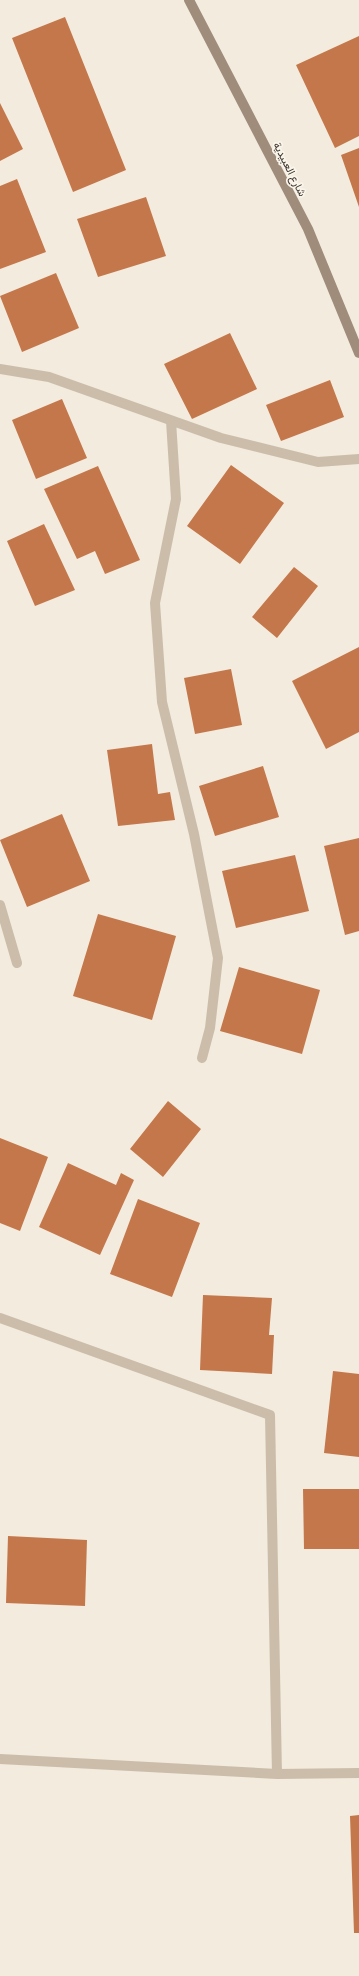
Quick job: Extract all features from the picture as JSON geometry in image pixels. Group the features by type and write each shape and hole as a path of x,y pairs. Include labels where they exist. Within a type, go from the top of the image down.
{"main road":[{"name":"شارع العبيدية","path":"189,0 308,229 359,354"}],"street":[{"path":"0,369 49,377 221,438 318,462 359,459"},
{"path":"171,421 176,499 154,604 162,702 194,834 218,958 210,1028 202,1058"},
{"path":"0,905 17,963"},
{"path":"0,1318 270,1415 278,1774"},
{"path":"0,1759 278,1774 359,1773"}],"building":[{"path":"65,17 126,170 73,192 12,38"},
{"path":"359,36 359,136 335,148 296,65"},
{"path":"0,103 23,149 0,161"},
{"path":"359,148 359,207 341,155"},
{"path":"17,179 46,252 0,269 0,186"},
{"path":"146,197 166,256 98,277 77,219"},
{"path":"56,273 79,328 22,352 0,296"},
{"path":"230,333 257,389 192,419 164,364"},
{"path":"330,380 344,417 281,441 266,405"},
{"path":"62,399 87,458 36,479 12,420"},
{"path":"231,465 284,503 240,564 187,526"},
{"path":"98,466 140,560 105,574 95,551 77,559 44,489"},
{"path":"44,524 75,590 35,606 7,541"},
{"path":"294,567 318,586 277,638 252,617"},
{"path":"359,647 359,732 326,749 292,681"},
{"path":"231,669 242,725 195,734 184,678"},
{"path":"152,744 158,794 170,792 175,820 118,826 107,750"},
{"path":"263,766 279,817 215,836 199,786"},
{"path":"62,814 90,881 27,907 0,840"},
{"path":"359,838 359,931 345,935 324,846"},
{"path":"295,855 309,911 236,928 222,871"},
{"path":"98,914 176,936 152,1020 73,996"},
{"path":"239,967 320,990 302,1054 220,1031"},
{"path":"168,1101 201,1129 163,1177 130,1149"},
{"path":"0,1138 48,1157 20,1231 0,1223"},
{"path":"68,1163 116,1185 121,1173 134,1180 100,1255 39,1227"},
{"path":"138,1199 200,1223 172,1297 110,1274"},
{"path":"203,1295 272,1298 269,1335 274,1335 272,1374 200,1370"},
{"path":"333,1371 359,1374 359,1457 324,1453"},
{"path":"303,1489 359,1489 359,1549 304,1549"},
{"path":"8,1536 87,1540 85,1606 6,1603"},
{"path":"359,1815 359,1933 354,1933 350,1816"}]}
